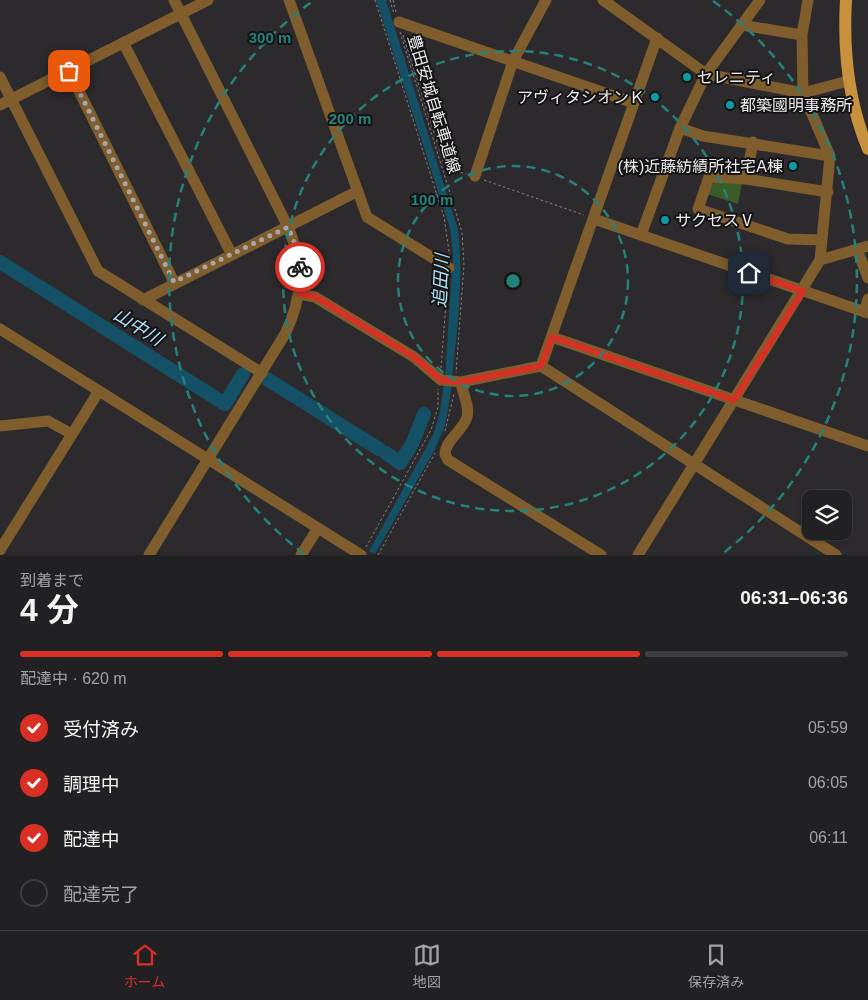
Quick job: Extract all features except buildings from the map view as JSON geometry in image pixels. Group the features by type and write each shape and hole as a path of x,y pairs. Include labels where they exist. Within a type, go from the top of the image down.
{"main road":[{"path":"846,0 844,26 848,81 855,113 868,149"}],"street":[{"path":"149,555 262,373 290,324 300,294 300,262 288,227 174,0"},
{"path":"0,105 208,0"},
{"path":"289,0 368,218 449,268"},
{"path":"474,176 513,61 546,0"},
{"path":"603,0 706,74 803,93 848,81"},
{"path":"641,235 680,128 706,74 760,0"},
{"path":"638,555 803,291 820,260 830,156 803,93 802,35 808,0"},
{"path":"398,23 634,103"},
{"path":"741,25 802,35"},
{"path":"541,366 657,38"},
{"path":"124,44 231,254"},
{"path":"69,71 174,282"},
{"path":"0,77 98,271 262,373"},
{"path":"680,128 703,136 753,142 830,156"},
{"path":"746,179 753,142"},
{"path":"822,240 788,239 698,208 709,177 746,179 828,192"},
{"path":"143,300 174,282 358,191"},
{"path":"594,219 866,312 868,299"},
{"path":"820,260 863,247 868,278"},
{"path":"300,294 313,296 324,302 450,381 467,404 467,416 446,448 446,458 601,555"},
{"path":"0,329 361,555"},
{"path":"552,337 868,446"},
{"path":"450,381 541,366 836,555"},
{"path":"0,550 99,391"},
{"path":"0,426 48,421 72,434"},
{"path":"301,555 318,528"}],"path":[{"path":"361,555 431,430 438,407 450,381 449,268 446,226 375,0"},
{"name":"豊田安城自転車道線","path":"390,0 462,232 464,266 450,381 452,410 443,435"},
{"path":"393,0 398,23 445,167 594,219"},
{"path":"378,555 437,450"}],"green space":[{"path":"715,180 742,183 738,204 707,194 711,183 714,184"}],"water":[{"path":"376,0 386,0 458,230 460,286 452,379 445,378 453,254 450,228"},
{"path":"444,384 452,384 445,426 434,451 375,554 369,551 433,435 440,412"}],"waterway":[{"name":"山中川","path":"0,262 225,404 243,374"},
{"name":"山中川","path":"267,379 379,449"},
{"name":"山中川","path":"386,453 400,463 412,444 424,414"}],"way so far":[{"path":"69,71 174,282 288,227 297,249 300,267"}],"place":[{"name":"セレニティ","path":"687,77"},
{"name":"アヴィタシオンＫ","path":"655,97"},
{"name":"都築國明事務所","path":"730,105"},
{"name":"(株)近藤紡績所社宅A棟","path":"793,166"},
{"name":"サクセスⅤ","path":"665,220"}],"route":[{"path":"300,267 300,294 316,297 414,357 441,380 461,382 541,366 552,337 734,400 803,291 749,273"}],"water label":[{"name":"追田川","path":"441,281"}]}
